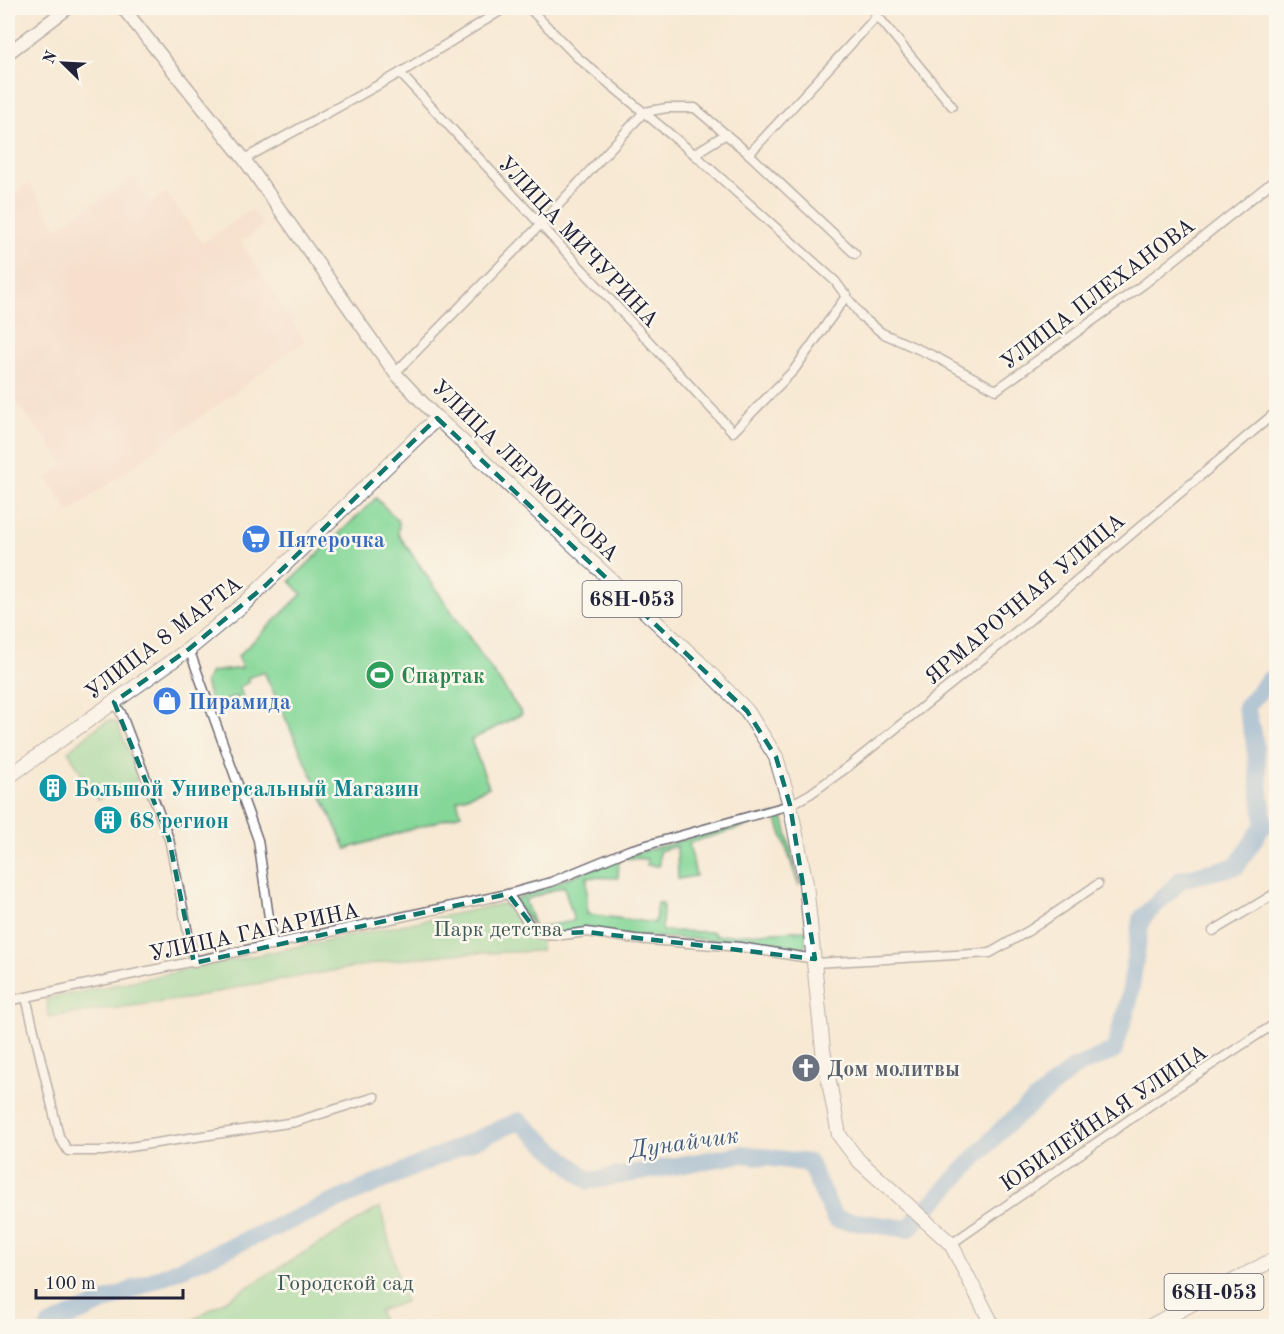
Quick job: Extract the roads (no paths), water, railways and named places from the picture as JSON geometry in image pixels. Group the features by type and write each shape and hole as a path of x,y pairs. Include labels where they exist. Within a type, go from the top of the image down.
{"main road":[{"name":"УЛИЦА 8 МАРТА","path":"8,777 189,650 266,585 437,418"},
{"name":"УЛИЦА ЛЕРМОНТОВА","path":"437,418 698,661 747,711 776,757 790,806 806,884 824,1050 839,1135 858,1160 951,1244 993,1326"},
{"name":"68Н-053","path":"1151,1326 1276,1258"}],"street":[{"path":"8,53 68,8"},
{"name":"УЛИЦА ЛЕРМОНТОВА","path":"123,8 244,159 395,373 437,418"},
{"path":"244,159 400,73 505,8"},
{"path":"529,8 577,57 694,154 847,295"},
{"path":"871,8 952,106"},
{"path":"749,154 878,15"},
{"name":"УЛИЦА МИЧУРИНА","path":"400,73 733,432 794,370 847,295"},
{"path":"395,373 540,225 644,112 667,108 695,108 749,154 855,254"},
{"path":"694,154 726,134"},
{"name":"УЛИЦА ПЛЕХАНОВА","path":"847,295 861,316 882,333 936,357 996,390 1144,284 1276,179"},
{"name":"ЯРМАРОЧНАЯ УЛИЦА","path":"790,806 849,766 1006,640 1276,412"},
{"path":"189,650 258,840 273,946"},
{"path":"114,702 122,713 170,839 194,963"},
{"name":"УЛИЦА ГАГАРИНА","path":"8,1001 508,894 551,882 629,850 790,806"},
{"path":"508,894 532,930 539,934 563,935 587,932 635,939 740,947 815,961 990,953 1030,930 1098,884"},
{"path":"1213,931 1276,892"},
{"path":"26,997 59,1136 68,1151 103,1151 295,1122 375,1097"},
{"name":"ЮБИЛЕЙНАЯ УЛИЦА","path":"951,1244 1150,1105 1276,1023"}],"waterway":[{"name":"Дунайчик","path":"49,1326 519,1121 589,1181 743,1154 809,1163 835,1219 908,1229 1003,1128 1075,1067 1114,1051 1129,1001 1141,919 1182,879 1237,866 1264,824 1254,738 1246,707 1269,680 1276,679"}],"place":[{"name":"Пятерочка","path":"256,539"},
{"name":"Спартак","path":"380,675"},
{"name":"Пирамида","path":"167,701"},
{"name":"Большой Универсальный Магазин","path":"53,788"},
{"name":"68 регион","path":"108,820"},
{"name":"Дом молитвы","path":"806,1068"}],"park label":[{"name":"Парк детства","path":"498,928"},
{"name":"Городской сад","path":"345,1282"}]}
